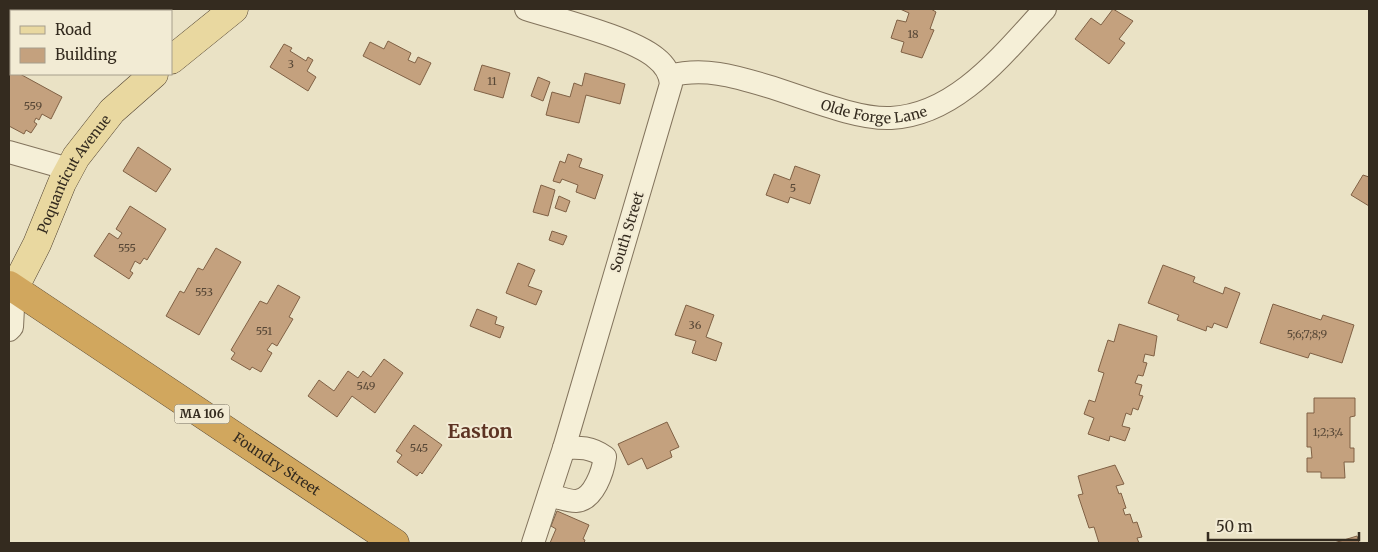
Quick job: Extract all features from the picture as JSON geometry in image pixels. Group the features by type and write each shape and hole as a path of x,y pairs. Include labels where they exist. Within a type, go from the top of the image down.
{"highway":[{"name":"Foundry Street","path":"10,289 395,543"}],"main road":[{"path":"172,59 234,9"},
{"name":"Poquanticut Avenue","path":"10,289 43,231 69,169 98,128 153,75"}],"street":[{"path":"526,9 630,43 656,58 670,76"},
{"name":"Olde Forge Lane","path":"670,76 701,71 742,78 848,112 891,118 922,112 956,95 992,66 1045,9"},
{"name":"South Street","path":"533,543 564,448 583,378 667,102 670,76"},
{"path":"9,152 69,169"},
{"path":"9,330 12,327 10,289"},
{"path":"549,495 577,501 588,496 604,467 605,457 596,450 582,447 564,448"}],"building":[{"path":"150,9 151,10 106,10"},
{"path":"900,9 931,9 936,12 930,29 934,30 922,58 901,52 904,42 891,38 897,20 906,22 909,13"},
{"path":"1113,9 1133,21 1119,39 1125,43 1109,64 1075,39 1091,18 1101,25"},
{"path":"388,41 411,53 408,60 415,63 418,57 431,63 420,85 363,56 370,42 384,49"},
{"path":"284,44 292,48 290,51 306,61 308,57 313,60 307,71 316,77 308,91 270,67"},
{"path":"482,65 510,73 503,98 474,90"},
{"path":"9,67 10,75 22,75 62,97 51,119 42,114 39,120 36,118 34,122 37,124 31,133 26,130 24,134 9,126"},
{"path":"585,73 625,84 620,104 586,95 579,123 546,115 552,92 570,97 574,83 582,86"},
{"path":"538,77 550,82 543,101 531,96"},
{"path":"138,147 171,169 156,192 123,171"},
{"path":"568,154 582,159 579,167 603,175 595,199 576,192 578,185 562,179 560,183 553,181 560,161 565,163"},
{"path":"795,166 820,175 810,204 790,197 788,203 766,195 774,174 790,180"},
{"path":"1363,175 1369,177 1369,206 1351,195"},
{"path":"541,185 555,190 548,216 533,212"},
{"path":"559,196 570,201 566,212 555,208"},
{"path":"130,206 166,229 147,260 144,258 140,264 135,261 130,271 133,273 129,279 94,256 109,233 118,239 122,233 116,229"},
{"path":"552,231 567,236 563,245 549,240"},
{"path":"216,248 241,262 199,335 166,316 180,291 184,293 198,268 203,270"},
{"path":"518,263 535,270 528,286 542,291 536,305 506,293"},
{"path":"1163,265 1195,277 1193,282 1223,294 1225,287 1240,293 1227,328 1214,323 1212,328 1207,326 1206,331 1177,320 1179,315 1148,303"},
{"path":"278,285 300,297 289,317 293,319 277,346 272,343 267,350 272,353 261,372 252,367 250,370 231,359 235,353 231,350 260,301 267,304"},
{"path":"1273,304 1321,320 1323,315 1354,325 1342,363 1310,353 1308,358 1260,343"},
{"path":"686,305 714,315 706,337 722,343 716,361 692,353 696,341 675,335"},
{"path":"477,309 497,317 495,324 504,327 500,338 470,326"},
{"path":"1119,324 1157,336 1154,356 1145,354 1143,362 1147,363 1143,376 1138,375 1135,383 1142,385 1139,395 1143,396 1138,410 1133,408 1131,415 1126,413 1122,426 1130,428 1125,441 1110,436 1109,441 1088,434 1094,418 1084,414 1089,400 1095,402 1104,373 1098,371 1108,340 1114,342"},
{"path":"384,359 403,373 375,413 352,396 337,417 308,396 319,380 334,391 348,371 358,378 363,371 371,377"},
{"path":"1314,398 1355,398 1355,416 1350,417 1350,448 1354,448 1354,462 1344,462 1345,478 1321,478 1321,472 1307,472 1307,458 1312,458 1311,447 1307,447 1307,413 1314,413"},
{"path":"667,422 679,447 670,451 672,457 647,469 642,458 628,465 618,444"},
{"path":"414,425 442,445 422,474 420,472 417,476 397,462 402,455 396,451"},
{"path":"1115,465 1124,484 1116,486 1119,494 1121,493 1126,508 1123,509 1125,515 1130,514 1133,523 1137,522 1142,537 1137,538 1139,543 1099,543 1094,527 1089,528 1078,495 1083,494 1078,476"},
{"path":"557,511 589,525 583,539 585,540 584,543 550,543 556,529 551,526"},
{"path":"1357,536 1359,543 1334,543"}],"district":[{"name":"Easton","path":"480,431"}]}
